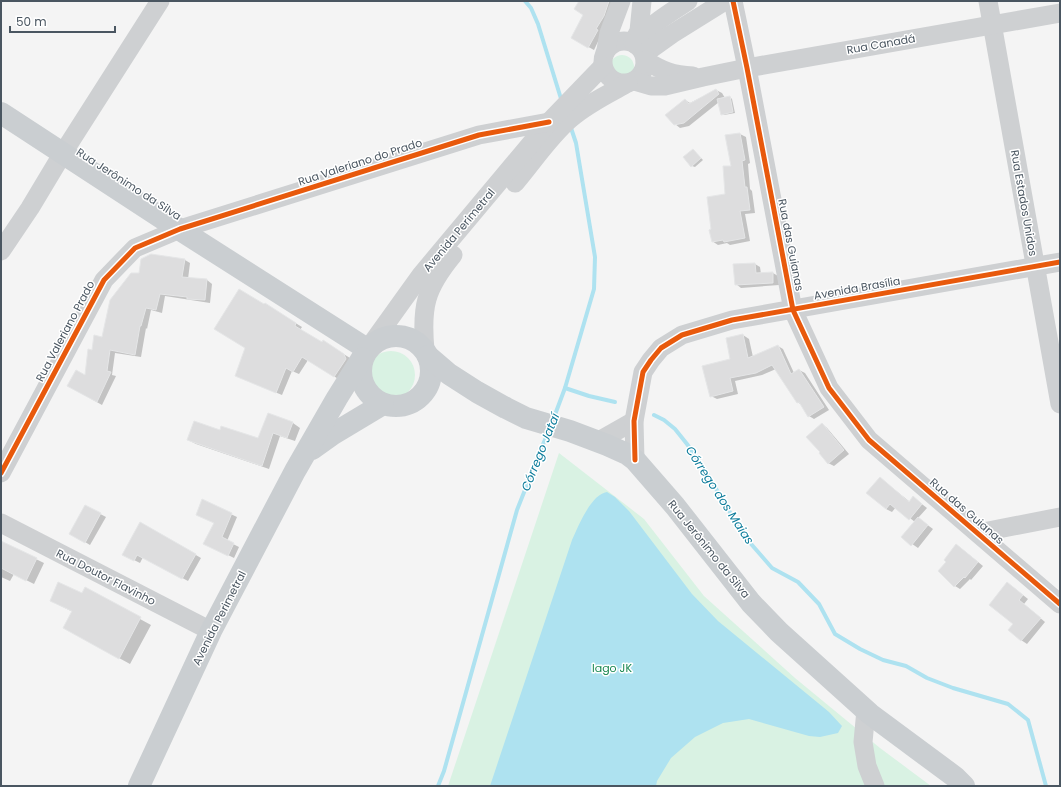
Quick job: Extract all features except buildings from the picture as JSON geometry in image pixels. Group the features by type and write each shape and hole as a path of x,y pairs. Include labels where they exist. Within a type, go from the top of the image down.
{"main road":[{"name":"Rua Jerônimo da Silva","path":"1,113 366,351"},
{"path":"400,335 411,338 420,345 426,353 431,366 431,376 421,395 413,401 404,405 393,406 383,404 373,398 366,390 361,380 360,369 366,351 378,340 389,336 400,335"},
{"name":"Avenida Perimetral","path":"139,786 211,630 337,398 366,351"},
{"name":"Rua Jerônimo da Silva","path":"426,353 449,374 477,392 526,418 570,431 627,454 635,460 675,506 751,602 779,632 866,710 955,777 964,786"},
{"name":"Avenida Perimetral","path":"306,454 333,434 383,404"}],"street":[{"path":"1,251 30,208 63,153 160,1"},
{"path":"621,1 609,33 605,58 605,72 615,81 621,83 631,82"},
{"path":"551,126 570,118 598,99 631,82 643,72 645,66 639,50 638,31 642,1"},
{"path":"639,50 643,33 688,1"},
{"path":"639,50 672,34 725,1"},
{"name":"Rua das Guianas","path":"733,1 793,310 829,388 869,440 1060,604"},
{"name":"Rua Estados Unidos","path":"988,1 1060,404"},
{"name":"Rua Canadá","path":"631,82 651,86 665,86 747,68 1060,13"},
{"path":"551,126 584,87 605,58 611,45 616,42 628,41 639,50"},
{"name":"Rua Canadá","path":"639,50 658,69 679,76 703,77"},
{"name":"Avenida Perimetral","path":"426,353 423,331 425,306 430,288 443,267 499,192 551,126"},
{"name":"Rua Valeriano do Prado","path":"180,229 480,135 551,126"},
{"name":"Avenida Perimetral","path":"366,351 421,275 499,192"},
{"name":"Rua Valeriano Prado","path":"1,474 104,280 135,248 180,229"},
{"name":"Avenida Brasília","path":"635,460 634,421 643,372 661,348 682,335 732,320 1060,262"},
{"path":"597,442 634,421"},
{"path":"978,534 1060,517"},
{"name":"Rua Doutor Flavinho","path":"1,523 211,630"},
{"path":"866,710 863,742 867,766 875,786"}],"green space":[{"path":"622,55 631,58 634,67 631,76 622,79 613,76 610,67 613,58"},
{"path":"386,351 396,351 408,358 415,370 415,380 408,392 396,399 386,399 378,395 371,388 367,380 367,370 371,362 378,355"},
{"name":"lago JK","path":"559,453 644,519 704,596 795,678 880,748 931,786 448,786"}],"water":[{"name":"lago JK","path":"607,492 615,497 629,511 692,594 718,621 829,712 842,726 838,733 820,737 809,736 749,719 723,723 695,737 671,758 657,781 656,786 490,786 572,540 590,505 601,494"}],"waterway":[{"path":"525,1 531,8 538,24 562,102"},
{"name":"Córrego Jataí","path":"553,420 565,388 594,289 595,257 576,143 570,125"},
{"name":"Córrego dos Maias","path":"565,388 589,396 615,402"},
{"name":"Córrego dos Maias","path":"654,415 664,420 675,429 687,444 705,470 745,537 772,568 798,582 819,604 835,634 860,649 883,660 906,666 927,678 953,688 1008,704 1028,720 1046,786"},
{"name":"Córrego Jataí","path":"438,786 444,771 517,510 548,432"}],"cycle path":[{"path":"733,1 793,310 829,388 869,440 1060,604"},
{"path":"1,473 104,280 135,248 180,229 479,135 549,122"},
{"path":"635,460 634,421 643,372 661,348 682,335 732,320 1060,262"}]}
